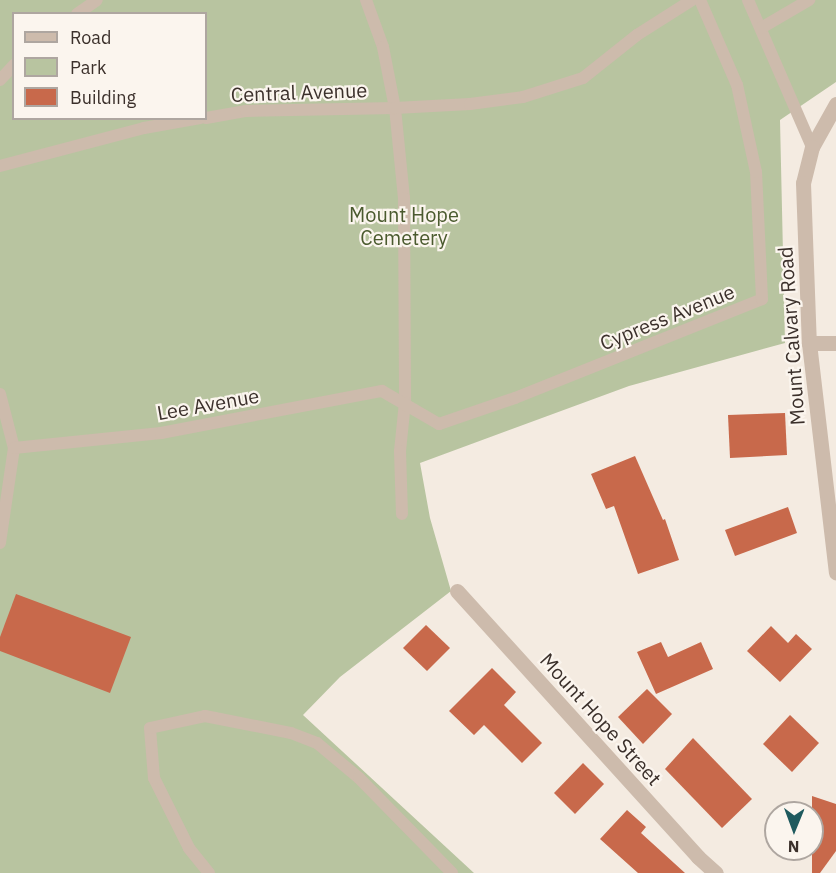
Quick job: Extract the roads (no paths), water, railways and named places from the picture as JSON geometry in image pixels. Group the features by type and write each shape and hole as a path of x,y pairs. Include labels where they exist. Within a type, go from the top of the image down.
{"street":[{"name":"Mount Calvary Road","path":"836,104 812,147 803,183 810,344 836,572"},
{"path":"810,344 836,343"},
{"name":"Mount Hope Street","path":"457,591 716,873"}],"lane":[{"path":"80,12 98,0"},
{"name":"Central Avenue","path":"366,0 383,47 395,108 404,198 405,402"},
{"name":"Central Avenue","path":"207,118 246,111 395,108 470,104 523,97 583,78 637,35 692,0"},
{"name":"Cypress Avenue","path":"405,402 439,424 515,398 762,300 756,172 737,85 700,0"},
{"path":"748,0 812,147"},
{"path":"761,28 809,0"},
{"path":"0,80 12,67"},
{"path":"0,166 144,128 189,120"},
{"name":"Lee Avenue","path":"14,448 162,433 382,391 405,402"},
{"path":"0,394 14,448 0,543"},
{"path":"402,514 400,451 405,402"},
{"path":"209,873 189,848 154,778 150,728 205,716 291,733 317,743 359,778 452,873"}],"park label":[{"name":"Mount Hope Cemetery","path":"404,226"}]}
